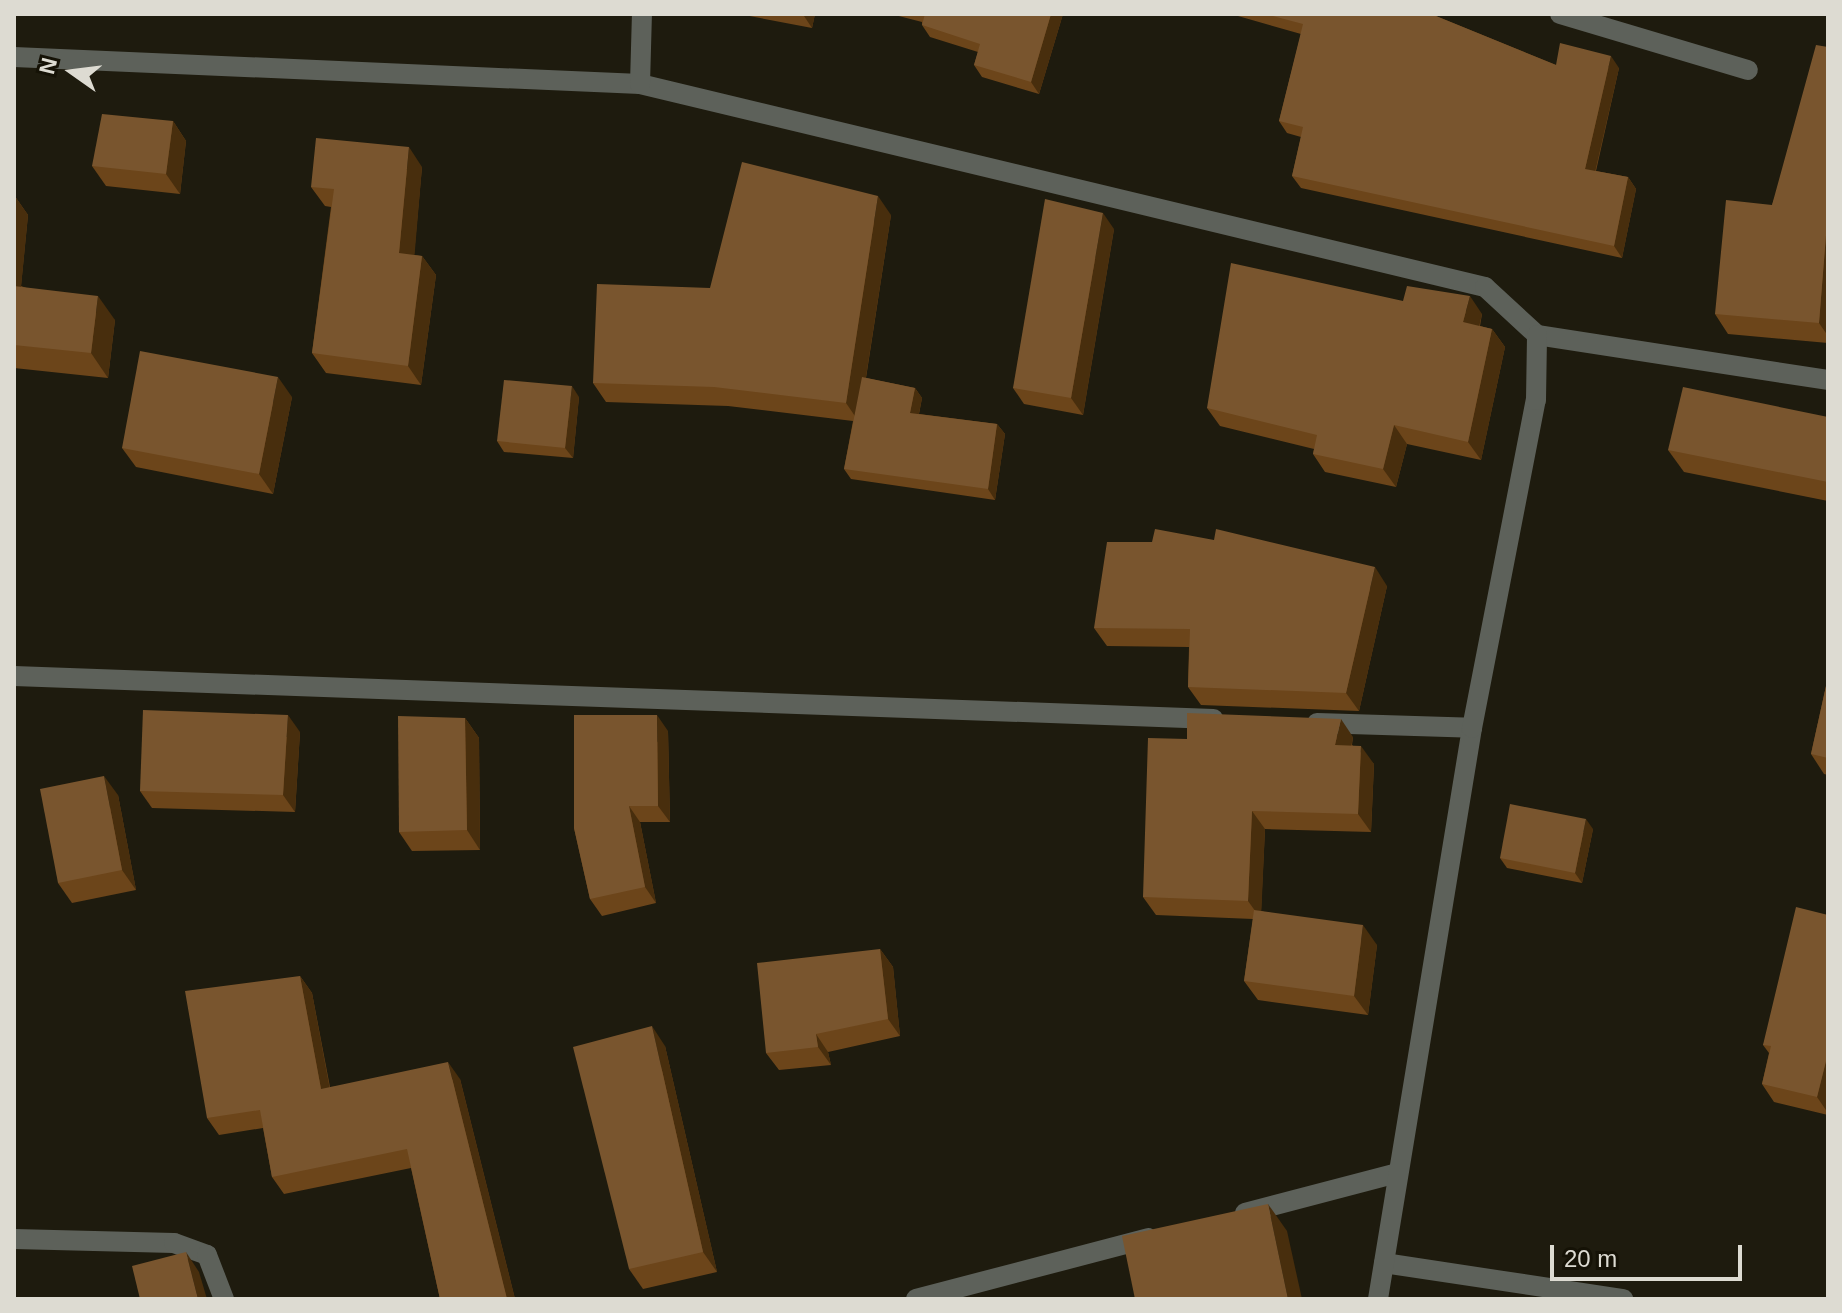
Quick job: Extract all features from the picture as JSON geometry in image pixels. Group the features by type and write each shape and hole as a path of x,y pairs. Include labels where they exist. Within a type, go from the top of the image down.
{"street":[{"path":"640,84 642,14"},
{"path":"1560,14 1748,70"},
{"path":"14,57 640,84 1485,287 1537,335 1828,380"},
{"path":"1378,1299 1472,728 1536,400 1537,335"},
{"path":"14,676 1234,720"},
{"path":"1298,722 1472,728"},
{"path":"1217,1220 1398,1173"},
{"path":"916,1299 1172,1232"},
{"path":"14,1239 174,1243 207,1255 224,1299"},
{"path":"1384,1263 1623,1299"}],"building":[{"path":"925,14 1051,14 1031,82 974,65 980,44 922,25"},
{"path":"1265,14 1431,14 1556,65 1560,43 1611,56 1585,169 1628,177 1614,246 1292,176 1303,127 1279,121 1303,24"},
{"path":"1816,45 1828,47 1828,210 1819,323 1715,314 1726,200 1772,205"},
{"path":"102,114 173,121 166,174 92,166"},
{"path":"316,138 409,147 399,253 422,256 408,366 312,353 334,189 311,187"},
{"path":"742,162 878,196 846,403 714,387 593,383 597,284 710,288"},
{"path":"1045,199 1103,213 1071,398 1013,388"},
{"path":"1231,263 1403,301 1407,286 1470,296 1463,322 1492,329 1468,442 1394,425 1383,469 1313,454 1317,435 1207,408"},
{"path":"14,286 98,296 91,353 14,345"},
{"path":"140,351 278,377 259,474 122,448"},
{"path":"862,377 915,388 910,413 997,424 988,489 844,469"},
{"path":"504,380 572,386 565,448 497,441"},
{"path":"1683,387 1828,417 1828,482 1668,450"},
{"path":"1155,529 1214,540 1216,529 1375,567 1346,693 1188,687 1190,629 1094,628 1107,542 1152,542"},
{"path":"1828,677 1828,758 1811,754"},
{"path":"143,710 288,715 283,795 140,791"},
{"path":"1187,713 1341,719 1335,745 1361,746 1358,814 1252,811 1248,901 1143,897 1148,738 1187,739"},
{"path":"574,715 657,715 658,806 629,806 645,887 590,899 574,828"},
{"path":"398,716 465,718 467,830 399,832"},
{"path":"104,776 122,870 58,883 40,789"},
{"path":"1510,804 1586,819 1575,873 1500,858"},
{"path":"1796,907 1828,915 1828,1053 1817,1097 1762,1084 1771,1046 1763,1045"},
{"path":"1254,910 1363,925 1354,996 1244,981"},
{"path":"880,949 888,1019 816,1034 818,1047 766,1053 757,963"},
{"path":"300,976 321,1089 448,1062 507,1299 440,1299 407,1149 272,1177 260,1110 207,1118 185,991"},
{"path":"652,1026 703,1252 629,1269 573,1047"},
{"path":"1268,1204 1288,1299 1135,1299 1122,1236"},
{"path":"186,1252 198,1299 140,1299 132,1266"}]}
